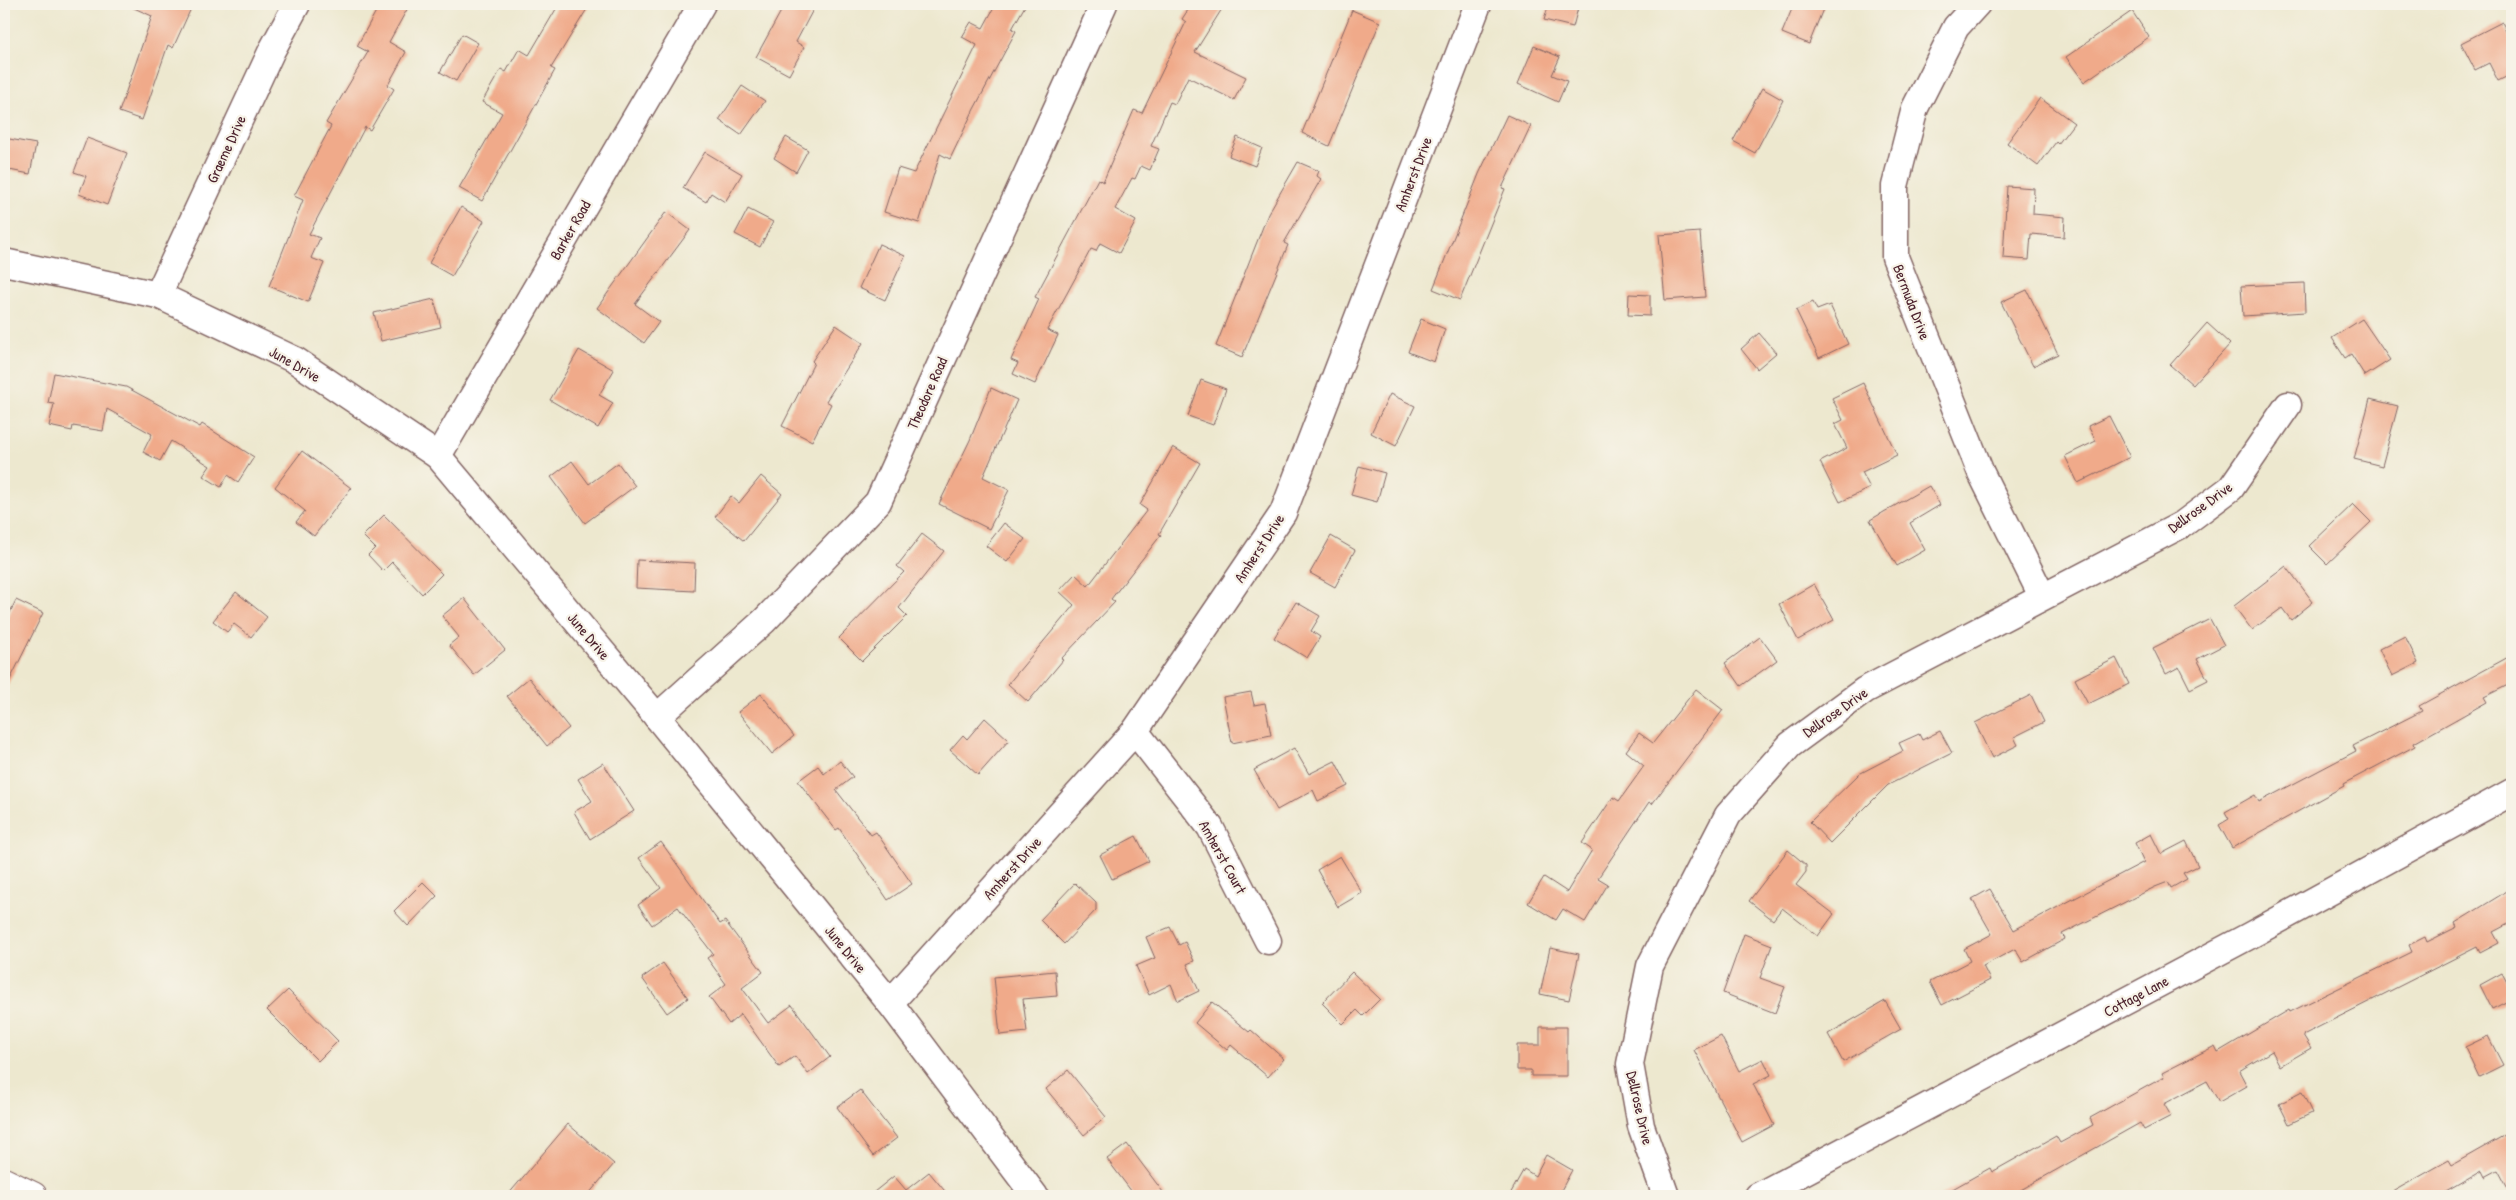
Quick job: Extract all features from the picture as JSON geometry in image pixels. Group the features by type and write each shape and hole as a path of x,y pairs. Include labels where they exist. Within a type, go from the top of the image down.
{"main road":[{"path":"4,1182 33,1196"}],"street":[{"name":"Graeme Drive","path":"158,295 272,50 297,4"},
{"name":"Barker Road","path":"438,456 702,4"},
{"name":"Theodore Road","path":"658,717 764,621 878,502 1104,4"},
{"name":"Amherst Drive","path":"890,1003 1135,730 1283,513 1478,4"},
{"name":"Bermuda Drive","path":"1978,4 1956,27 1915,108 1895,186 1895,258 1980,473 2042,596"},
{"name":"June Drive","path":"4,262 158,295 295,360 438,456 658,717 890,1003 1035,1196"},
{"name":"Dellrose Drive","path":"1666,1196 1641,1126 1630,1064 1650,966 1728,815 1790,745 1865,690 2183,524 2231,488 2288,404"},
{"name":"Amherst Court","path":"1135,730 1210,827 1268,941"},
{"name":"Cottage Lane","path":"1758,1196 2232,945 2512,792"}],"building":[{"path":"125,4 193,4 173,48 168,45 142,120 119,112 152,16"},
{"path":"380,4 410,4 389,42 406,52 388,85 394,89 370,130 365,127 309,234 320,238 311,258 324,263 308,302 269,286 303,200 294,196 331,126 326,123 368,52 357,46"},
{"path":"559,4 590,4 551,68 555,70 482,201 459,188 502,113 482,102 501,69 506,72 519,49 529,55"},
{"path":"785,4 816,4 796,42 804,47 789,75 756,57"},
{"path":"996,4 1026,4 1012,29 1016,31 974,109 950,159 940,154 919,223 884,212 898,168 914,173 977,45 962,37 971,22 983,28"},
{"path":"1192,4 1225,4 1195,52 1246,77 1234,100 1188,77 1175,104 1170,102 1151,146 1159,149 1150,170 1141,166 1135,179 1132,178 1115,209 1136,221 1119,253 1100,243 1096,251 1091,249 1047,330 1058,335 1035,384 1013,374 1018,363 1011,360 1039,299 1035,297 1098,179 1103,182 1134,110 1142,113 1186,22 1182,19"},
{"path":"1549,4 1579,4 1573,27 1544,20"},
{"path":"1794,4 1825,4 1809,44 1782,33"},
{"path":"1352,10 1380,22 1329,146 1302,133"},
{"path":"2132,11 2149,37 2084,82 2066,57"},
{"path":"2502,22 2512,43 2512,74 2498,81 2489,63 2475,70 2461,43"},
{"path":"462,34 478,43 456,81 440,72"},
{"path":"1534,46 1560,57 1552,75 1567,81 1558,102 1518,84"},
{"path":"742,86 765,101 741,135 719,120"},
{"path":"1762,88 1783,100 1755,153 1733,141"},
{"path":"2040,98 2074,123 2058,144 2056,142 2038,166 2007,143"},
{"path":"1507,115 1531,126 1502,188 1505,189 1460,300 1433,289 1479,174"},
{"path":"786,137 808,150 796,172 774,158"},
{"path":"1237,137 1262,148 1255,166 1229,156"},
{"path":"4,138 36,144 30,174 4,169"},
{"path":"87,138 127,153 107,205 79,194 86,176 74,172"},
{"path":"705,152 742,174 725,202 711,193 706,202 683,188"},
{"path":"1298,162 1319,171 1317,176 1321,179 1284,243 1288,245 1242,357 1216,346 1268,214"},
{"path":"2007,186 2034,188 2033,214 2065,217 2064,237 2031,234 2029,260 2003,258"},
{"path":"461,207 484,221 452,276 429,263"},
{"path":"748,209 773,222 760,247 735,234"},
{"path":"666,212 690,230 635,304 659,322 644,343 597,308"},
{"path":"1700,232 1705,297 1665,300 1659,235"},
{"path":"879,244 905,256 885,300 859,288"},
{"path":"2304,283 2305,312 2243,316 2241,286"},
{"path":"2027,290 2058,354 2033,366 2001,302"},
{"path":"1629,294 1650,295 1650,316 1628,315"},
{"path":"434,299 441,327 381,341 374,313"},
{"path":"1813,302 1817,310 1830,305 1848,344 1819,358 1796,310"},
{"path":"1421,319 1445,329 1434,362 1408,352"},
{"path":"2362,319 2390,360 2365,376 2351,354 2345,358 2332,338"},
{"path":"2207,323 2230,344 2193,385 2170,365"},
{"path":"836,325 863,343 826,401 831,404 812,441 782,426 814,363 812,361"},
{"path":"1759,333 1776,353 1757,369 1741,349"},
{"path":"579,350 614,370 599,395 613,403 598,428 550,400"},
{"path":"54,373 126,387 200,427 202,424 254,457 238,482 228,475 221,487 203,476 210,466 171,441 160,461 143,452 152,434 107,409 103,431 73,426 72,431 49,426 54,404 48,403"},
{"path":"1201,380 1226,389 1213,425 1188,416"},
{"path":"1863,383 1897,455 1862,472 1870,488 1840,502 1820,462 1847,448 1835,424 1843,420 1832,398"},
{"path":"991,388 1017,400 983,477 1009,490 989,529 939,504 970,440"},
{"path":"1390,394 1415,406 1396,446 1371,433"},
{"path":"2370,399 2398,406 2382,466 2354,459"},
{"path":"2109,416 2130,457 2078,483 2065,456 2096,441 2088,426"},
{"path":"1173,447 1200,463 1159,534 1161,535 1111,599 1115,602 1061,659 1063,660 1028,702 1008,684 1074,605 1059,591 1075,574 1088,586 1147,510 1140,505"},
{"path":"302,451 351,488 314,536 296,522 305,511 275,487"},
{"path":"572,461 589,484 618,463 635,486 585,523 551,477"},
{"path":"1359,466 1385,473 1377,502 1351,495"},
{"path":"761,476 782,494 744,541 715,517 731,496 739,503"},
{"path":"1929,486 1940,505 1910,523 1925,550 1897,566 1870,520"},
{"path":"2353,504 2371,522 2327,564 2309,546"},
{"path":"384,515 442,574 422,594 392,562 383,571 368,555 375,548 363,536"},
{"path":"1004,523 1025,539 1007,562 986,546"},
{"path":"922,534 944,551 899,608 907,616 862,661 839,638 904,572 897,566"},
{"path":"1331,536 1355,550 1335,587 1310,573"},
{"path":"637,560 695,563 694,591 636,588"},
{"path":"2286,566 2313,602 2291,620 2282,608 2252,630 2234,606"},
{"path":"1814,584 1834,620 1798,640 1779,604"},
{"path":"236,592 267,617 251,637 234,624 227,632 213,621"},
{"path":"464,598 505,650 474,675 449,645 459,637 442,616"},
{"path":"16,600 43,613 4,692 4,625"},
{"path":"1296,602 1320,616 1311,631 1320,637 1307,658 1274,638"},
{"path":"2210,619 2224,645 2197,659 2208,680 2190,689 2179,667 2166,674 2153,648"},
{"path":"2405,636 2418,663 2392,676 2379,649"},
{"path":"1760,637 1777,660 1741,686 1725,663"},
{"path":"2512,655 2512,683 2484,697 2487,702 2414,743 2415,746 2343,784 2344,786 2232,848 2219,825 2229,819 2225,812 2255,795 2259,802 2356,751 2353,746 2422,711 2419,706"},
{"path":"2116,658 2129,684 2088,704 2075,679"},
{"path":"529,678 569,728 547,746 507,696"},
{"path":"1696,689 1723,710 1652,804 1649,802 1598,878 1608,884 1585,922 1563,909 1556,920 1528,903 1544,877 1567,892 1592,850 1582,843 1613,797 1619,801 1644,766 1626,751 1639,733 1653,743"},
{"path":"1251,692 1254,705 1265,703 1271,735 1232,743 1223,697"},
{"path":"761,694 794,736 772,754 738,712"},
{"path":"2031,695 2044,722 2014,737 2018,745 1992,758 1975,723"},
{"path":"985,718 1009,740 978,775 950,750 963,735 967,739"},
{"path":"1940,731 1952,753 1888,785 1830,843 1810,822 1859,774 1903,751 1899,743 1919,734 1922,740"},
{"path":"1294,748 1309,774 1335,761 1348,786 1318,801 1313,790 1277,810 1254,770"},
{"path":"840,761 853,777 836,790 871,835 876,832 912,884 888,900 839,828 836,830 798,781 818,766 824,774"},
{"path":"603,763 634,811 590,839 574,812 592,801 578,779"},
{"path":"2151,834 2161,854 2186,841 2198,866 2183,873 2187,879 2171,888 2168,882 2155,887 2062,934 2065,939 2023,962 2015,949 1983,966 1990,980 1942,1005 1930,982 1970,961 1964,949 1992,934 1972,899 1990,889 2014,930 2144,862 2135,843"},
{"path":"1136,836 1149,861 1112,879 1100,855"},
{"path":"661,842 720,924 725,921 763,972 742,988 768,1023 792,1005 830,1057 808,1074 795,1056 779,1067 741,1014 729,1024 709,997 726,984 707,958 713,954 678,907 652,925 638,905 661,888 639,858"},
{"path":"1788,850 1806,865 1806,872 1796,885 1834,914 1818,936 1782,908 1773,920 1749,901"},
{"path":"1340,856 1362,893 1338,907 1317,870"},
{"path":"423,882 437,896 408,926 394,911"},
{"path":"1075,883 1096,903 1096,910 1064,944 1040,920"},
{"path":"2512,888 2512,922 2493,932 2499,943 2480,953 2477,947 2303,1035 2311,1048 2280,1066 2272,1051 2239,1071 2247,1086 2219,1102 2207,1081 2164,1104 2171,1116 2144,1130 2140,1123 2010,1196 1940,1196 1990,1168 1992,1172 2056,1136 2060,1143 2093,1125 2090,1118 2164,1077 2162,1073 2215,1046 2218,1052 2289,1010 2290,1012 2412,952 2409,945 2425,937 2427,942 2457,927 2455,923"},
{"path":"1170,927 1179,945 1185,942 1194,961 1187,964 1199,991 1178,1001 1171,984 1149,995 1136,966 1155,958 1146,937"},
{"path":"1744,934 1772,945 1760,978 1785,987 1775,1013 1723,993"},
{"path":"1550,948 1579,954 1569,1000 1540,994"},
{"path":"663,963 688,998 667,1013 642,978"},
{"path":"1055,971 1057,996 1023,999 1027,1032 1000,1035 994,977"},
{"path":"1352,972 1380,999 1363,1016 1357,1010 1343,1024 1322,1003"},
{"path":"2502,973 2512,992 2512,999 2492,1009 2480,985"},
{"path":"288,990 338,1041 318,1061 267,1010"},
{"path":"1885,1001 1901,1029 1843,1062 1828,1034"},
{"path":"1212,1002 1249,1032 1251,1030 1284,1059 1268,1077 1231,1045 1227,1050 1195,1023"},
{"path":"1540,1027 1567,1027 1567,1076 1531,1076 1531,1070 1517,1070 1517,1045 1540,1045"},
{"path":"1721,1036 1739,1071 1763,1059 1771,1075 1753,1084 1774,1125 1742,1142 1694,1050"},
{"path":"2488,1036 2503,1065 2479,1077 2465,1047"},
{"path":"1068,1070 1106,1117 1084,1135 1046,1089"},
{"path":"860,1090 897,1138 873,1156 837,1107"},
{"path":"2302,1092 2312,1113 2289,1124 2279,1104"},
{"path":"568,1124 614,1164 587,1196 507,1196"},
{"path":"2512,1131 2512,1196 2498,1170 2485,1177 2482,1171 2439,1196 2385,1196 2449,1160 2452,1165"},
{"path":"1127,1144 1166,1196 1135,1196 1107,1159"},
{"path":"1546,1155 1572,1170 1558,1196 1509,1196 1524,1169 1535,1176"},
{"path":"929,1172 949,1196 869,1196 894,1176 906,1190"}]}
